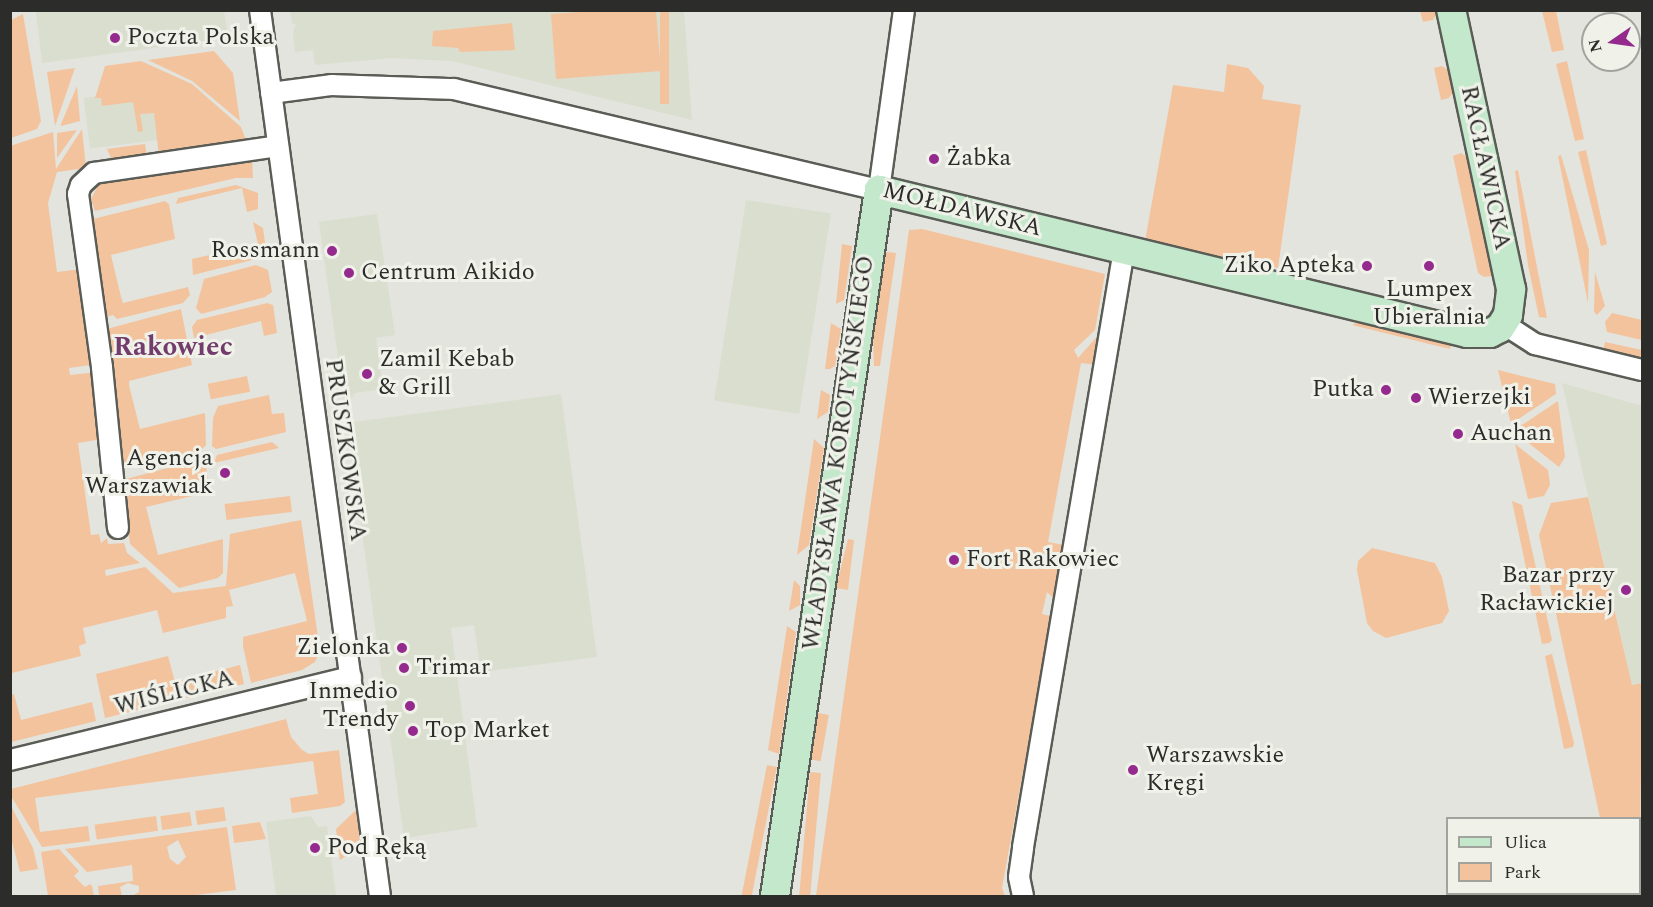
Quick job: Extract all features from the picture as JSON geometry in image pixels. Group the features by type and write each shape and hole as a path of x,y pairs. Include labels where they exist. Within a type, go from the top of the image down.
{"street":[{"name":"PRUSZKOWSKA","path":"260,10 380,897"},
{"name":"WŁADYSŁAWA KOROTYŃSKIEGO","path":"774,897 904,10"},
{"name":"RACŁAWICKA","path":"1450,10 1511,289 1510,310 1504,324"},
{"name":"MOŁDAWSKA","path":"271,93 332,85 447,88 1467,333 1490,333 1504,324"},
{"path":"118,528 102,367 78,194 81,185 94,173 278,146"},
{"path":"1023,897 1018,877 1124,250"},
{"path":"1504,324 1535,344 1642,370"},
{"name":"WIŚLICKA","path":"10,760 351,677"}],"shaded area":[{"path":"36,11 224,11 228,38 42,63"},
{"path":"290,11 684,11 692,120 452,61 391,58 315,65 313,50 295,52 293,32 296,25 292,23"},
{"path":"189,85 195,136 90,149 84,98"},
{"path":"746,200 831,213 799,414 714,401"},
{"path":"377,214 395,335 376,338 383,389 355,393 345,408 319,222"},
{"name":"Bazar przy Racławickiej","path":"1562,383 1642,406 1642,683 1632,685"},
{"path":"561,394 597,657 481,672 474,625 451,628 477,827 404,838 347,423"},
{"path":"311,816 318,827 327,826 336,896 276,896 266,822"}],"green space":[{"path":"1438,10 1433,20 1423,22 1420,11"},
{"path":"656,11 661,71 556,79 551,14"},
{"path":"660,11 669,11 669,104 660,104"},
{"path":"1542,11 1556,11 1564,50 1552,52"},
{"path":"23,14 41,121 37,129 11,138 11,20"},
{"path":"512,23 515,50 460,52 458,48 432,46 433,31"},
{"path":"214,51 233,73 240,121 192,81 148,60"},
{"path":"141,61 192,84 241,127 247,143 159,156 154,113 140,114 143,131 138,132 133,102 102,106 101,98 95,98 105,66"},
{"path":"1567,61 1584,139 1575,141 1556,64"},
{"path":"1227,64 1248,68 1264,86 1262,99 1301,105 1278,268 1145,241 1173,85 1224,92"},
{"path":"1442,66 1451,72 1454,90 1449,98 1441,100 1434,68"},
{"path":"75,68 55,126 47,72"},
{"path":"77,86 80,121 61,126 61,124"},
{"path":"82,129 86,168 57,172 48,203 57,272 81,269 97,364 69,368 70,375 98,372 102,439 78,443 91,535 99,534 101,543 107,538 108,544 124,543 127,553 140,563 105,570 106,576 145,567 173,593 226,586 230,534 301,520 320,651 315,662 302,670 251,683 243,646 243,637 307,621 295,573 229,590 233,606 226,607 226,618 163,633 157,610 83,628 86,643 79,646 81,656 12,673 10,146 53,132 56,169"},
{"path":"77,130 57,158 57,133"},
{"path":"145,144 147,157 113,162 107,149"},
{"path":"1586,150 1607,244 1601,246 1578,152"},
{"path":"1461,153 1470,159 1492,276 1484,277 1478,273 1453,156"},
{"path":"1561,155 1589,250 1588,303 1558,156"},
{"path":"252,158 253,178 236,178 95,211 91,199 100,182"},
{"path":"1518,170 1547,318 1539,317 1528,265 1515,171"},
{"path":"236,185 258,193 258,209 247,212 242,188 176,204 178,198"},
{"path":"165,201 169,204 175,239 111,255 121,297 123,303 188,287 190,295 183,303 117,319 113,315 102,318 89,220"},
{"path":"253,222 263,228 266,250 256,259 193,275 192,259 258,244"},
{"name":"Fort Rakowiec","path":"922,229 1105,274 1095,330 1074,350 1078,358 1102,331 1097,365 1081,363 1048,542 1064,545 1055,600 1047,592 1042,614 1051,616 1002,888 1005,896 816,896 909,230"},
{"path":"842,244 852,246 844,300 836,304"},
{"path":"886,252 896,253 880,366 874,366 873,332"},
{"path":"256,265 268,270 272,292 265,297 201,314 196,308 204,279"},
{"path":"1595,272 1605,306 1597,315 1594,312"},
{"path":"267,303 273,305 277,333 264,336 261,321 194,338 192,327 197,320"},
{"path":"181,309 192,365 129,381 129,385 140,429 205,413 206,445 198,453 123,468 103,330"},
{"path":"1612,313 1642,320 1642,340 1607,332 1605,322"},
{"path":"1362,321 1452,340 1450,349 1352,325"},
{"path":"831,323 841,329 835,366 825,369"},
{"path":"1605,342 1642,350 1640,359 1603,351"},
{"path":"1498,370 1555,384 1556,394 1511,424"},
{"path":"247,376 250,392 211,399 208,384"},
{"path":"821,390 830,395 828,412 817,419"},
{"path":"269,395 272,414 284,413 286,432 216,449 212,446 213,418 218,406"},
{"path":"1558,401 1565,457 1559,467 1513,431"},
{"path":"814,439 824,448 809,545 797,555"},
{"path":"272,442 279,448 214,463 217,455"},
{"path":"1515,444 1548,470 1550,485 1544,496 1528,499"},
{"path":"198,460 206,465 209,492 146,507 158,555 223,539 223,573 218,578 179,588 130,544 122,480"},
{"path":"290,496 292,512 226,520 224,504"},
{"path":"1588,497 1632,685 1642,683 1640,817 1600,817 1539,535 1551,503"},
{"path":"1512,501 1522,505 1552,640 1549,643 1542,644"},
{"path":"848,539 854,540 848,590 836,588"},
{"path":"1372,548 1435,563 1442,577 1449,611 1442,623 1386,638 1373,631 1367,623 1357,570 1358,561"},
{"path":"794,580 800,586 800,605 789,611"},
{"path":"787,626 796,632 779,754 768,750"},
{"path":"1552,654 1574,743 1573,747 1564,749 1545,656"},
{"path":"168,656 175,682 240,665 244,684 105,718 96,674"},
{"path":"14,694 21,720 92,702 96,721 11,742 11,695"},
{"path":"818,713 829,715 821,761 810,759"},
{"path":"286,719 291,737 302,750 309,754 339,750 345,802 340,806 292,813 290,798 318,794 313,761 35,798 40,832 88,826 90,841 42,847 11,796 11,789"},
{"path":"767,765 777,767 752,896 742,896"},
{"path":"810,772 821,773 810,896 799,896"},
{"path":"11,806 33,848 38,869 20,872 11,838"},
{"path":"224,807 226,821 197,825 195,811"},
{"path":"356,810 361,845 340,860 336,829"},
{"path":"190,812 192,826 162,830 160,816"},
{"path":"156,816 158,831 97,839 95,825"},
{"path":"260,822 266,839 234,843 232,826"},
{"path":"227,827 236,890 188,896 132,896 139,892 139,886 128,883 120,887 122,896 99,896 98,886 133,881 132,865 87,872 65,849","holes":["178,840 186,857 178,865 170,859 167,847"]},
{"path":"59,849 79,871 74,876 85,887 90,884 92,886 94,896 48,896 41,852"}],"place":[{"name":"Poczta Polska","path":"115,38"},
{"name":"Żabka","path":"934,159"},
{"name":"Rossmann","path":"332,251"},
{"name":"Ziko Apteka","path":"1367,266"},
{"name":"Lumpex Ubieralnia","path":"1429,266"},
{"name":"Centrum Aikido","path":"349,273"},
{"name":"Zamil Kebab & Grill","path":"367,374"},
{"name":"Putka","path":"1386,390"},
{"name":"Wierzejki","path":"1416,398"},
{"name":"Auchan","path":"1458,434"},
{"name":"Agencja Warszawiak","path":"225,473"},
{"name":"Fort Rakowiec","path":"954,560"},
{"name":"Bazar przy Racławickiej","path":"1626,590"},
{"name":"Zielonka","path":"402,648"},
{"name":"Trimar","path":"404,668"},
{"name":"Inmedio Trendy","path":"410,706"},
{"name":"Top Market","path":"413,731"},
{"name":"Warszawskie Kręgi","path":"1133,770"},
{"name":"Pod Ręką","path":"315,848"}],"district":[{"name":"Rakowiec","path":"173,348"}]}
